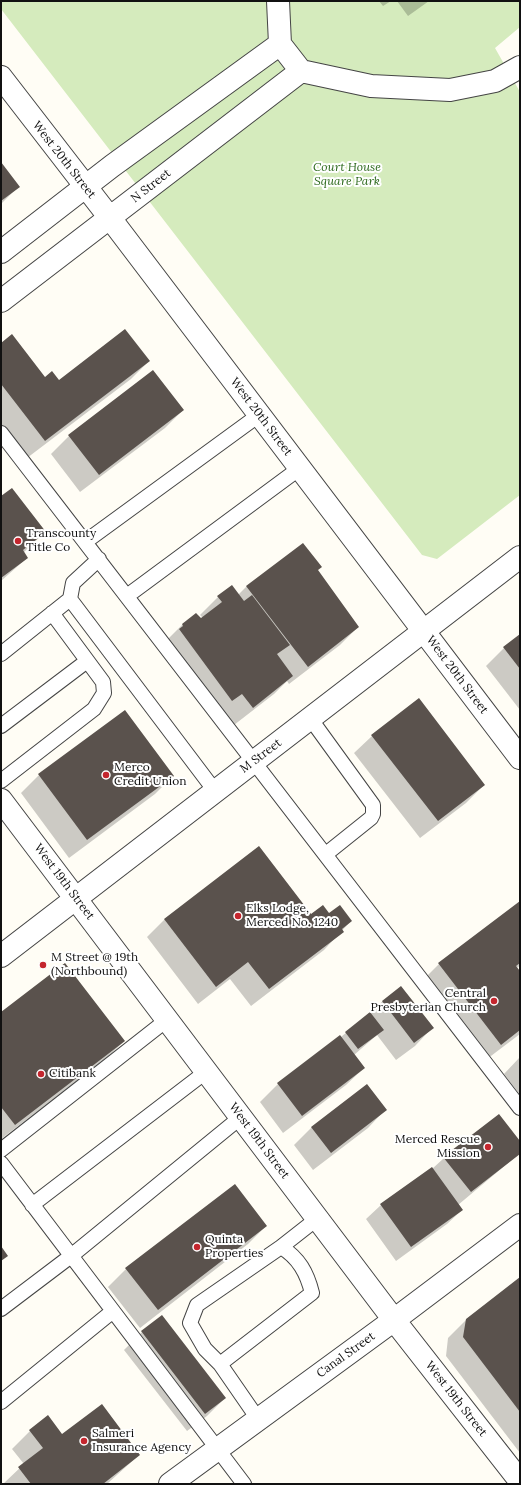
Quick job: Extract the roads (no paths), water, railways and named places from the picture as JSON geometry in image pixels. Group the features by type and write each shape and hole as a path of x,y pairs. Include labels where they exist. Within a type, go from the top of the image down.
{"street":[{"path":"278,1 280,44 301,71 371,86 450,90 495,81 520,67"},
{"path":"1,252 112,166 280,44"},
{"name":"N Street","path":"1,301 301,71"},
{"name":"West 20th Street","path":"1,78 110,218 520,758"},
{"name":"M Street","path":"1,956 520,557"},
{"name":"West 19th Street","path":"1,800 394,1320 520,1480"},
{"name":"Canal Street","path":"170,1484 394,1320 520,1225"}],"lane":[{"path":"85,542 259,415"},
{"path":"1,433 520,1108"},
{"path":"127,596 300,468"},
{"path":"99,560 72,583 70,599 215,791"},
{"path":"1,654 70,599"},
{"path":"1,781 94,710 104,693 103,682 52,613"},
{"path":"1,726 87,661"},
{"path":"310,718 374,808 371,818 326,854"},
{"path":"1,1150 168,1019"},
{"path":"32,1204 207,1071"},
{"path":"1,1309 71,1256 242,1117"},
{"path":"1,1163 244,1484"},
{"path":"258,1419 220,1364 205,1349 190,1323 197,1304 281,1247 318,1218"},
{"path":"220,1364 312,1293 307,1275 292,1254 281,1247"},
{"path":"1,1402 113,1311"}],"place":[{"name":"Transcounty Title Co","path":"18,541"},
{"name":"Merco Credit Union","path":"106,775"},
{"name":"Elks Lodge, Merced No. 1240","path":"238,916"},
{"name":"M Street @ 19th (Northbound)","path":"43,965"},
{"name":"Central Presbyterian Church","path":"494,1001"},
{"name":"Citibank","path":"41,1074"},
{"name":"Merced Rescue Mission","path":"488,1147"},
{"name":"Quinta Properties","path":"197,1247"},
{"name":"Salmeri Insurance Agency","path":"84,1441"}],"park label":[{"name":"Court House Square Park","path":"347,175"}]}
